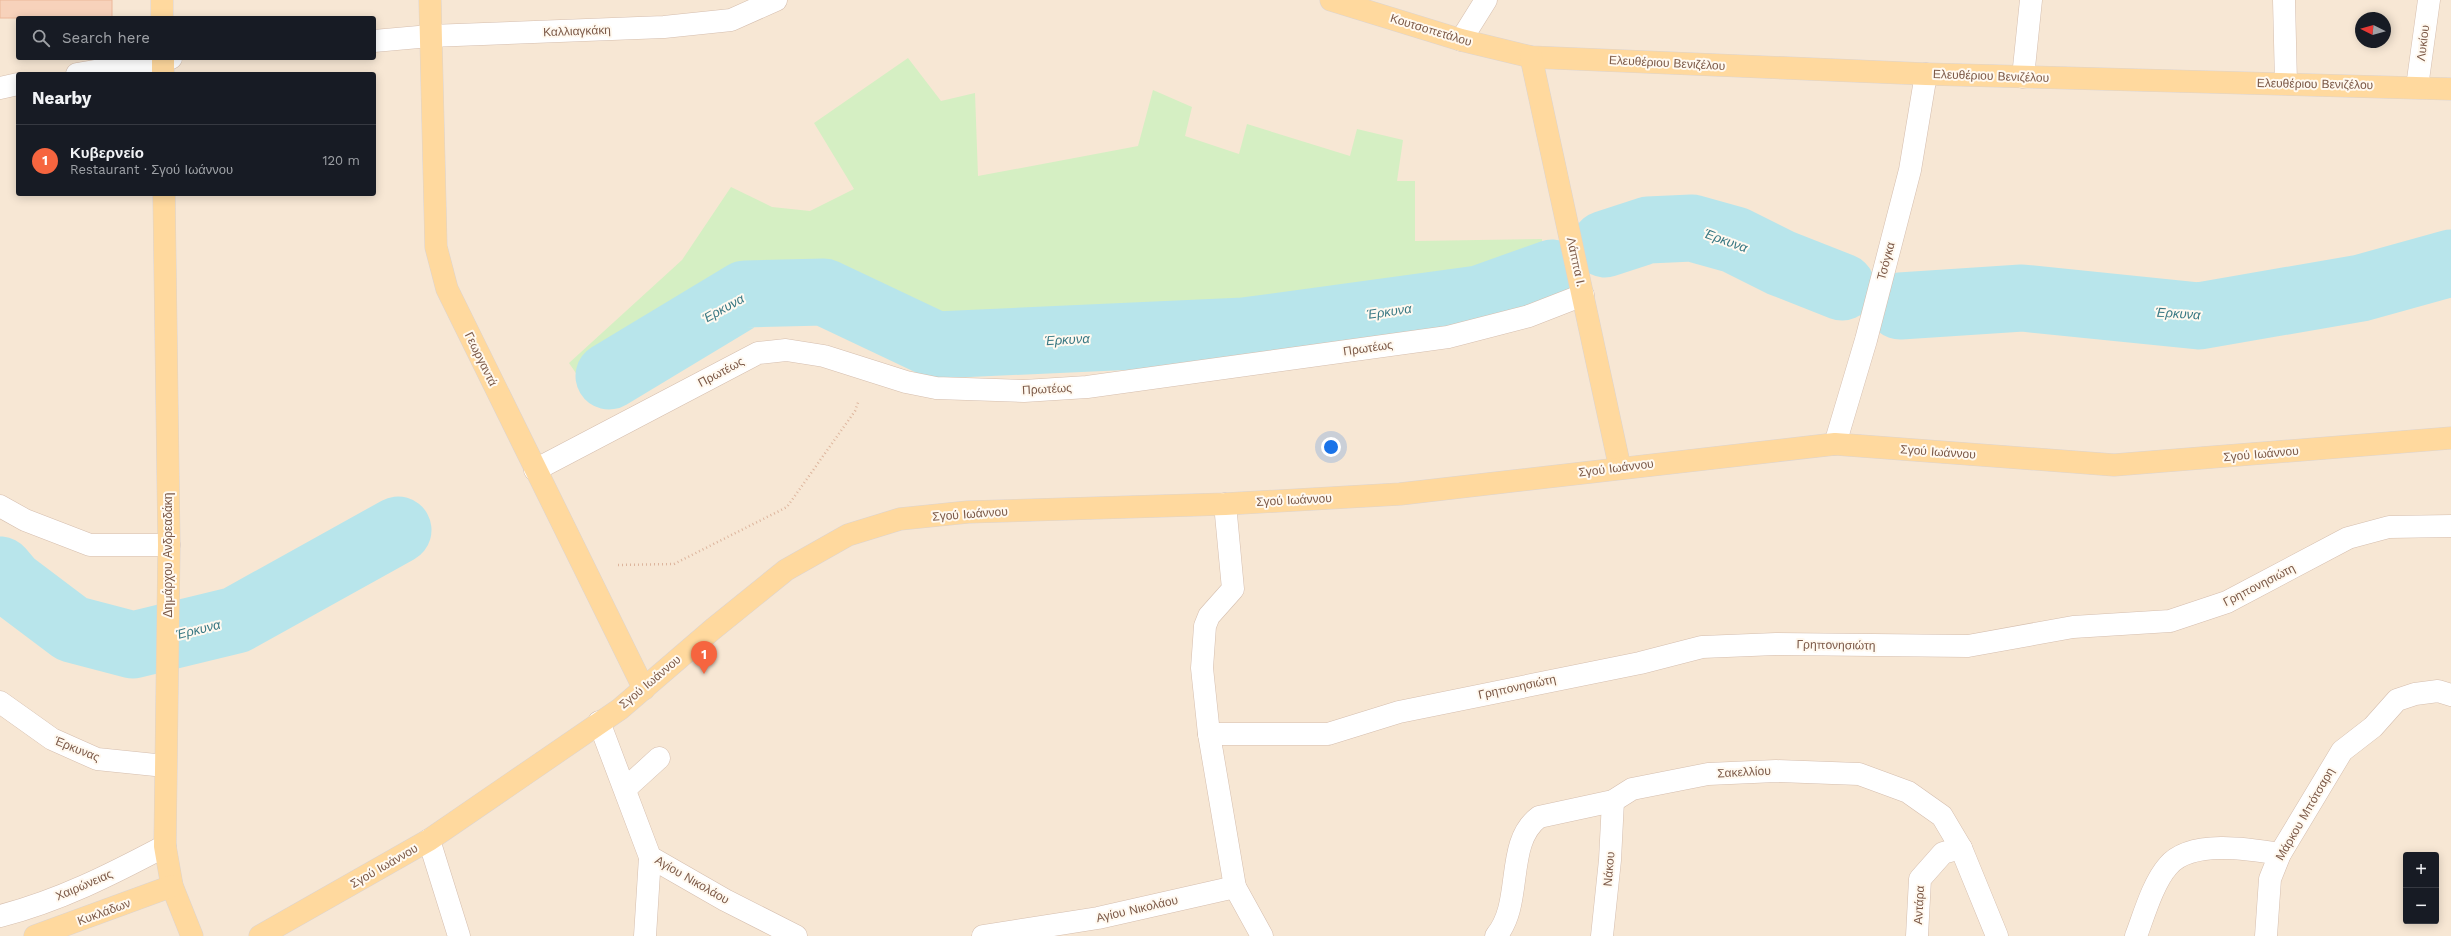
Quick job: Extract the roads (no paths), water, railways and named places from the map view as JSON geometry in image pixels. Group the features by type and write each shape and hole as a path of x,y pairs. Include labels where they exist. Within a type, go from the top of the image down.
{"main road":[{"path":"162,0 162,16"},
{"name":"Γεωργαντά","path":"430,0 438,254 447,289 644,689"},
{"name":"Κουτσοπετάλου","path":"1331,0 1461,40 1531,57"},
{"name":"Ελευθέριου Βενιζέλου","path":"1531,57 1926,74 2286,83 2451,89"},
{"name":"Λάππα Ι.","path":"1531,57 1620,468"},
{"name":"Δημάρχου Ανδρεαδάκη","path":"164,196 169,545 165,846 172,886 192,936"},
{"name":"Σγού Ιωάννου","path":"260,936 429,840 620,709 713,629 786,570 848,535 900,519 968,512 1225,504 1400,494 1835,444 2114,465 2451,438"},
{"name":"Κυκλάδων","path":"35,936 172,886"}],"street":[{"name":"Καλλιαγκάκη","path":"376,41 430,36 664,27 731,20 776,0"},
{"path":"1461,40 1486,0"},
{"path":"2023,77 2031,0"},
{"path":"2284,0 2286,83"},
{"name":"Λυκίου","path":"2417,87 2428,0"},
{"path":"92,72 165,62"},
{"name":"Τσόγκα","path":"1835,444 1866,340 1910,170 1926,74"},
{"path":"0,88 16,84"},
{"name":"Πρωτέως","path":"535,470 758,353 786,350 824,356 869,369 906,382 936,388 1024,390 1087,387 1448,337 1529,316 1583,295"},
{"path":"1225,504 1234,581 1233,589 1209,616 1205,626 1202,668 1209,734 1235,887 1262,936"},
{"path":"0,506 25,520 90,545 169,545"},
{"name":"Γρηπονησιώτη","path":"1209,734 1328,734 1399,712 1640,663 1702,647 1776,644 1968,646 2073,627 2170,621 2227,602 2348,538 2390,527 2451,526"},
{"name":"Μάρκου Μπότσαρη","path":"2266,936 2270,879 2280,854 2342,751 2373,727 2397,700 2415,694 2438,691 2451,695"},
{"name":"Έρκυνας","path":"0,702 52,739 97,759 165,766"},
{"name":"Αγίου Νικολάου","path":"599,722 650,857 724,900 796,936"},
{"path":"625,789 658,758"},
{"name":"Σακελλίου","path":"1496,936 1504,926 1512,899 1523,835 1530,824 1539,817 1612,801 1632,789 1708,774 1776,771 1859,774 1908,792 1942,816 1961,848 1997,936"},
{"name":"Νάκου","path":"1602,936 1610,860 1612,801"},
{"path":"429,840 459,936"},
{"name":"Χαιρώνειας","path":"0,916 20,911 102,879 165,846"},
{"name":"Αντάρα","path":"1917,936 1920,879 1943,853 1961,848"},
{"path":"2136,936 2150,898 2167,866 2178,857 2223,848 2280,854"},
{"path":"645,936 650,857"},
{"name":"Αγίου Νικολάου","path":"983,936 1098,918 1235,887"}],"waterway":[{"name":"Έρκυνα","path":"1605,244 1648,230 1692,228 1735,240 1781,263 1842,287"},
{"name":"Έρκυνα","path":"1900,306 2022,298 2199,316 2361,288 2451,263"},
{"name":"Έρκυνα","path":"609,376 745,294 824,292 936,345 1244,331 1479,299 1552,273"},
{"name":"Έρκυνα","path":"0,570 11,583 72,629 133,645 236,620 398,530"}],"place":[{"name":"Κυβερνείο","path":"704,674"}]}
